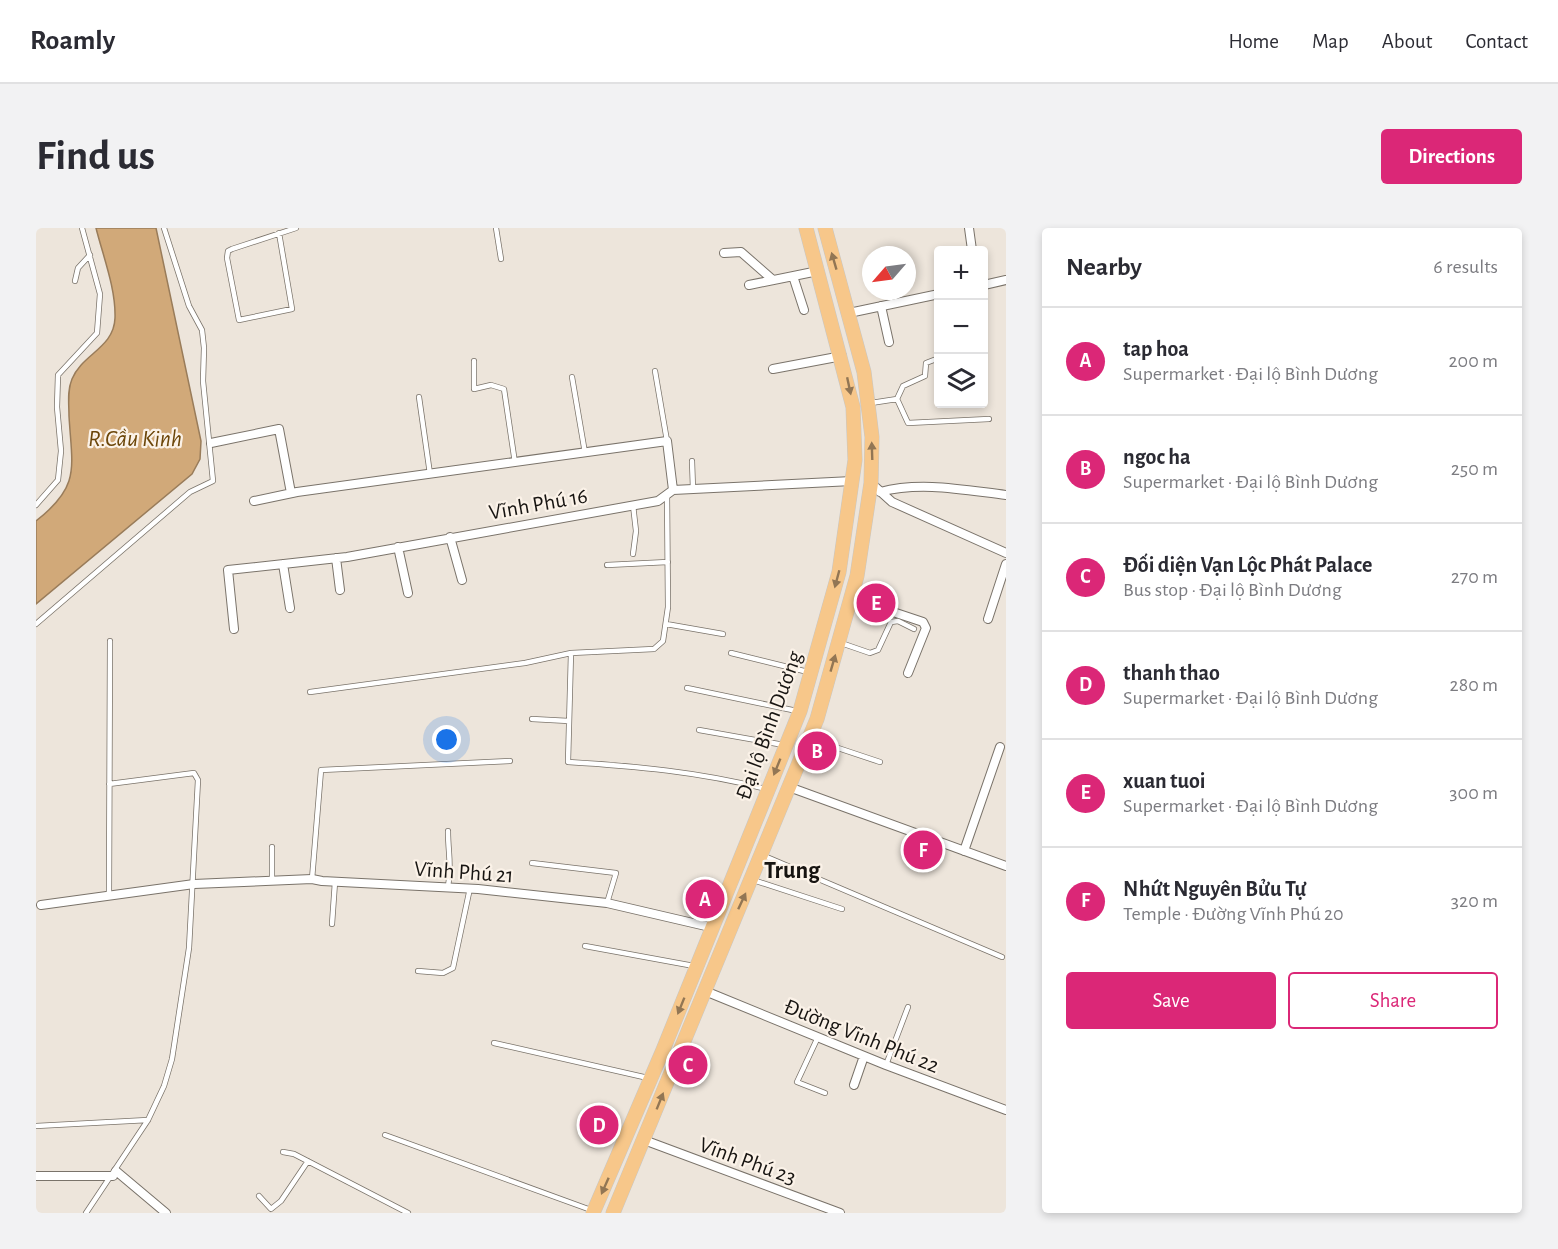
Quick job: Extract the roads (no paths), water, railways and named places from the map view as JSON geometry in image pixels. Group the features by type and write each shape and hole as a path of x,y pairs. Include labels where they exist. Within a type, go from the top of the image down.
{"highway":[{"name":"Đại lộ Bình Dương","path":"593,1212 651,1078 800,711 839,572 855,460 854,415 842,356 806,228"},
{"name":"Đại lộ Bình Dương","path":"613,1213 753,880 817,719 857,576 875,488 872,437 864,372 825,228"},
{"path":"711,927 729,933"}],"street":[{"path":"969,228 971,246"},
{"path":"724,253 741,252 773,280"},
{"path":"749,285 818,271"},
{"path":"793,276 804,310"},
{"path":"988,284 1006,280"},
{"path":"849,313 934,295"},
{"path":"880,306 888,342"},
{"path":"773,369 842,356"},
{"path":"211,443 279,429 291,493"},
{"path":"254,501 291,493 667,441 670,492"},
{"name":"Vĩnh Phú 16","path":"234,629 228,570 336,558 658,501 670,492 852,482"},
{"path":"875,488 924,486 1006,495"},
{"path":"875,488 892,502 1006,554"},
{"path":"450,537 462,580"},
{"path":"398,547 408,593"},
{"path":"336,558 340,590"},
{"path":"283,564 290,608"},
{"path":"988,619 1006,564"},
{"path":"851,598 923,622 926,627 908,674"},
{"path":"964,850 1000,747"},
{"path":"789,787 1006,866"},
{"name":"Vĩnh Phú 21","path":"39,905 194,884 312,879 470,888 608,903 711,927"},
{"name":"Đường Vĩnh Phú 22","path":"705,991 886,1065 1006,1110"},
{"path":"854,1085 864,1056"},
{"name":"Vĩnh Phú 23","path":"644,1140 840,1213"},
{"path":"36,1176 114,1173 160,1211"}],"lane":[{"path":"36,505 58,480 61,451 57,407 58,375 97,333 100,294 82,228"},
{"path":"36,624 190,492 213,481 203,381 202,330 189,306 164,228"},
{"path":"279,233 292,309 239,320 226,254 232,249 279,233 296,228"},
{"path":"496,228 501,259"},
{"path":"75,281 78,268 90,255"},
{"path":"934,360 926,363 925,376 903,386 897,399 908,423 989,419"},
{"path":"474,361 474,389 491,385 504,389 515,463"},
{"path":"655,371 667,441"},
{"path":"572,377 585,453"},
{"path":"419,397 430,474"},
{"path":"868,403 897,399"},
{"path":"692,461 693,489"},
{"path":"310,692 525,663 571,653 654,650 663,641 666,624 670,492"},
{"path":"633,505 636,531 633,554"},
{"path":"607,566 668,562"},
{"path":"839,642 870,653 878,650 891,622 898,621 914,629"},
{"path":"666,624 723,634"},
{"path":"109,895 110,641"},
{"path":"568,762 571,653"},
{"path":"731,653 811,673"},
{"path":"687,688 800,711"},
{"path":"532,719 569,721"},
{"path":"699,730 786,745"},
{"path":"809,738 880,762"},
{"path":"312,879 321,770 510,761"},
{"path":"561,762 624,765 738,782 768,790"},
{"path":"86,1213 148,1120 164,1086 172,1059 183,990 194,884 198,780 194,773 109,784"},
{"path":"448,831 448,850 452,865 448,887"},
{"path":"272,848 272,881"},
{"path":"762,855 1002,957"},
{"path":"532,863 616,873 608,903"},
{"path":"753,880 842,909"},
{"path":"332,924 335,882"},
{"path":"418,971 443,973 453,968 470,888"},
{"path":"585,946 697,966"},
{"path":"886,1065 908,1007"},
{"path":"818,1037 797,1082 825,1093"},
{"path":"494,1043 651,1078"},
{"path":"36,1126 148,1120"},
{"path":"385,1135 593,1212"},
{"path":"283,1152 308,1161 408,1213"},
{"path":"259,1196 271,1209 281,1201 308,1161"}],"water":[{"name":"R.Cầu Kinh","path":"96,228 156,228 201,441 200,459 192,474 36,604 36,521 61,497 67,486 72,463 69,416 70,384 77,370 109,337 115,318 111,284"}],"place":[{"name":"xuan tuoi","path":"876,603"},
{"name":"ngoc ha","path":"817,751"},
{"name":"Nhứt Nguyên Bửu Tự","path":"923,850"},
{"name":"tap hoa","path":"705,899"},
{"name":"Đối diện Vạn Lộc Phát Palace","path":"688,1065"},
{"name":"thanh thao","path":"599,1125"}],"district":[{"name":"Trung","path":"792,870"}]}
